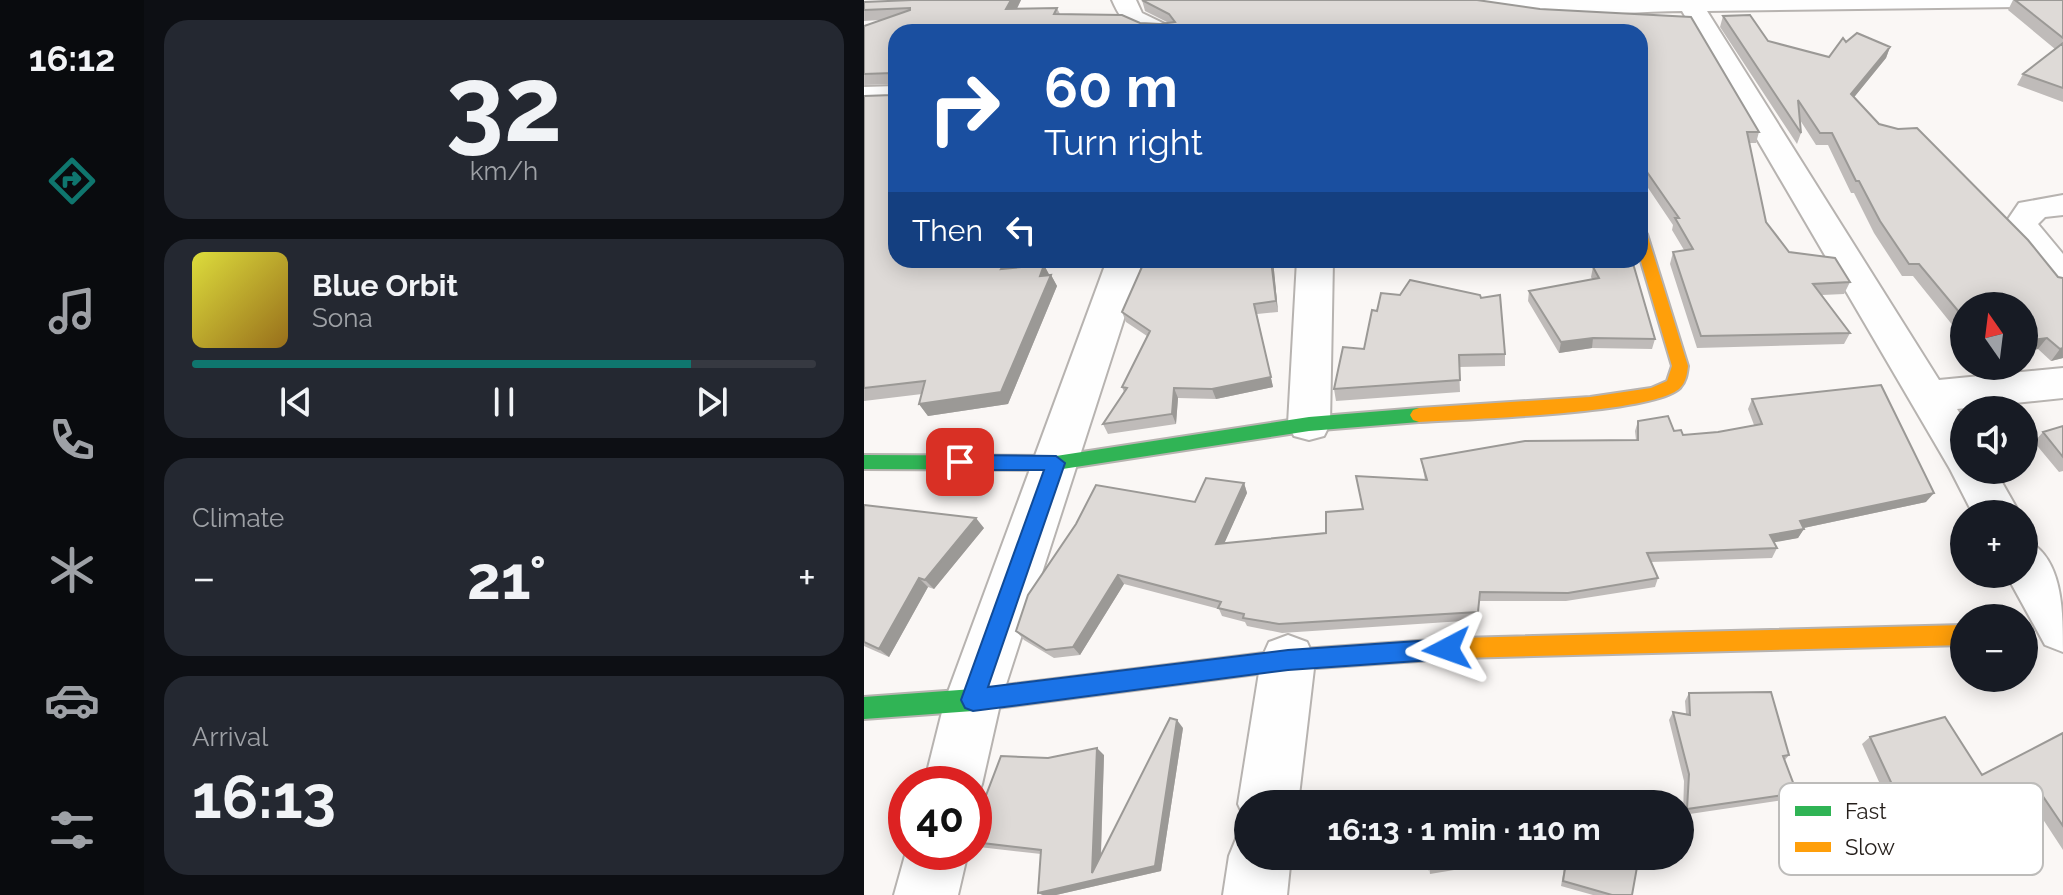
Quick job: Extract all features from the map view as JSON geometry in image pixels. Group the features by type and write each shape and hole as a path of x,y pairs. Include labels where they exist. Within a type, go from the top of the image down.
{"street":[{"path":"1124,0 1132,18 1145,24"},
{"path":"1463,0 1512,5 2018,0"},
{"path":"1690,4 1950,432"},
{"path":"1565,5 1571,24"},
{"path":"864,96 888,95"},
{"path":"2063,205 2032,208 2023,216 2021,225 2063,278"},
{"path":"864,462 1056,463 1309,424 1381,421 1628,399 1675,387 1681,378 1680,366 1648,260"},
{"path":"957,766 973,700 1122,268"},
{"path":"1309,424 1315,268"},
{"path":"1929,396 2063,383"},
{"path":"2038,585 2063,629 2038,631"},
{"path":"864,708 973,700 1288,660 1510,644 1950,635"},
{"path":"1270,790 1288,660"},
{"path":"926,895 932,870"},
{"path":"1255,895 1258,870"}],"building":[{"path":"1011,0 1006,9 1057,8 1054,14 1122,15 1140,23 1160,24 888,24 888,73 864,74 864,26 910,8 864,10 864,2"},
{"path":"1142,0 1477,0 1540,9 1691,17 1759,132 1747,132 1766,222 1789,252 1835,258 1850,282 1813,284 1850,333 1701,336 1673,252 1693,249 1675,218 1679,218 1648,173 1648,24 1160,24 1175,22 1169,14"},
{"path":"2015,0 2063,0 2063,38"},
{"path":"1750,15 1768,41 1829,57 1843,38 1846,42 1857,33 1890,47 1851,94 1879,124 1898,129 1917,128 2028,240 2058,277 2063,278 2063,348 2060,349 2047,338 2038,339 2038,292 1950,292 1950,301 1919,264 1909,264 1880,221 1859,181 1856,181 1832,133 1820,133 1798,100 1801,133 1723,16"},
{"path":"2063,43 2063,88 2023,74"},
{"path":"888,95 888,268 1043,268 1040,276 1051,275 1001,392 919,404 925,381 864,388 864,96"},
{"path":"1141,268 1272,268 1276,301 1254,304 1271,377 1212,389 1174,388 1172,414 1103,424 1127,388 1122,387 1150,331 1122,312"},
{"path":"1594,268 1634,268 1655,339 1593,338 1561,342 1529,291 1599,278"},
{"path":"1410,280 1480,295 1481,298 1500,295 1505,354 1459,355 1460,380 1334,389 1343,347 1364,349 1372,310 1377,311 1381,293 1400,295"},
{"path":"1881,385 1934,493 1800,521 1804,529 1770,535 1777,548 1647,553 1658,578 1568,593 1480,592 1478,612 1279,624 1243,618 1244,614 1218,608 1221,602 1118,575 1073,647 1046,650 1016,631 1028,595 1076,524 1096,485 1195,502 1206,478 1244,483 1216,544 1326,533 1326,512 1363,509 1356,476 1427,480 1421,459 1525,441 1638,440 1638,421 1668,416 1674,431 1681,430 1683,435 1718,432 1762,424 1752,399"},
{"path":"2063,426 2063,457 2043,432"},
{"path":"864,505 976,518 925,580 919,578 879,649 864,642"},
{"path":"1771,692 1789,755 1783,756 1793,783 1779,783 1779,796 1694,808 1694,790 1688,790 1689,774 1673,712 1690,715 1689,693"},
{"path":"1945,717 1982,775 2063,733 2063,826 2043,796 2043,783 1891,783 1870,737"},
{"path":"1170,718 1177,720 1155,866 1038,893 1041,850 992,844 992,780 1001,756 1048,758 1097,748 1092,873"},
{"path":"1565,870 1636,870 1632,895 1612,895 1563,881"}],"traffic: fast":[{"path":"864,462 1056,463 1309,424 1419,415"},
{"path":"864,708 973,700 1288,660 1461,648"}],"traffic: slow":[{"path":"1419,415 1626,399 1653,394 1673,385 1680,366 1648,260"},
{"path":"1461,648 1950,635"}],"route":[{"path":"960,462 1056,463 973,700 1288,660 1447,649"}]}
